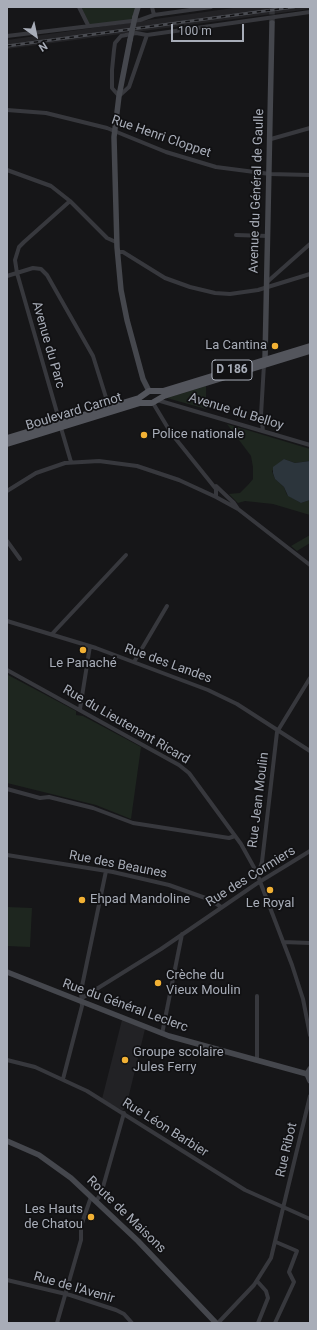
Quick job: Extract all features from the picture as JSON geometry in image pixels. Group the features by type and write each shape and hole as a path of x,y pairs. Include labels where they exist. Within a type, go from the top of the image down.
{"main road":[{"name":"Boulevard Carnot","path":"7,444 60,425 153,401 310,346"},
{"name":"Boulevard Carnot","path":"109,407 149,393 163,391 265,362 310,351"},
{"path":"149,393 157,396 153,401 149,393"},
{"name":"D 186","path":"7,438 60,425 109,407"}],"street":[{"path":"79,7 88,25"},
{"path":"138,7 119,96 115,130 114,160 116,242 127,320 143,380 149,393"},
{"path":"152,7 154,15"},
{"path":"7,36 88,25 140,20 154,15 211,7"},
{"path":"119,96 112,88 113,63 116,43 121,36 136,33 147,35 310,12"},
{"name":"Avenue du Général de Gaulle","path":"265,362 271,139 272,23"},
{"path":"119,96 129,88 147,35"},
{"name":"Rue Henri Cloppet","path":"7,110 46,114 115,130 186,159 224,168 270,174 310,175"},
{"path":"271,139 310,128"},
{"path":"7,170 51,186 70,201 107,238 116,242"},
{"name":"Avenue du Parc","path":"70,201 29,236 19,247 15,260 17,274 71,462"},
{"path":"236,235 268,236"},
{"path":"266,286 310,244"},
{"path":"117,252 123,252 166,278 202,290 230,294 310,274"},
{"path":"7,276 33,268 41,269 47,275 93,356 109,407"},
{"path":"263,431 261,415 265,362"},
{"name":"Avenue du Belloy","path":"153,401 163,400 310,445"},
{"path":"153,401 171,433 216,488 216,496"},
{"path":"7,491 36,473 71,462 99,460 141,467 179,480 216,496 238,509 310,565"},
{"path":"213,484 225,494 238,509"},
{"path":"216,496 222,492 225,494"},
{"path":"7,541 20,559"},
{"path":"52,634 126,556"},
{"path":"134,662 167,606"},
{"name":"Rue des Landes","path":"7,621 90,646 223,696 310,751"},
{"path":"80,709 90,646"},
{"name":"Rue du Lieutenant Ricard","path":"7,670 182,766 235,836 256,871 303,999 310,1035"},
{"path":"277,730 310,678"},
{"name":"Rue Jean Moulin","path":"256,871 260,868 262,862 277,730"},
{"path":"7,789 40,798 49,797 93,808 133,822 229,838 235,836"},
{"name":"Rue des Cormiers","path":"83,1000 221,907 310,852"},
{"name":"Rue des Beaunes","path":"7,855 106,871 180,888 211,900 221,907"},
{"path":"63,1079 83,1000 81,991 106,871"},
{"path":"162,1034 182,934"},
{"path":"283,942 310,943"},
{"name":"Rue du Général Leclerc","path":"7,972 83,1000 162,1034 257,1060 309,1071"},
{"path":"257,996 257,1060"},
{"name":"Rue Léon Barbier","path":"7,1060 35,1067 63,1079 124,1113 246,1190 310,1219"},
{"path":"309,1071 310,1081"},
{"name":"Rue Ribot","path":"217,1323 257,1281 271,1258 310,1096"},
{"path":"57,1323 81,1240 81,1226 94,1199 101,1194 124,1113"},
{"name":"Route de Maisons","path":"7,1141 28,1149 50,1162 71,1178 138,1241 217,1323"},
{"path":"275,1323 294,1282 289,1272 297,1251 276,1242"},
{"name":"Rue de l'Avenir","path":"7,1280 66,1294 116,1310 124,1314 132,1323"},
{"path":"257,1281 266,1291 268,1298 258,1323"}],"shaded area":[{"path":"79,7 138,7 134,21 88,25"},
{"path":"240,7 310,7 310,9 7,49 7,40"},
{"path":"206,386 206,409 167,398"},
{"path":"227,424 310,449 310,461 295,463 284,459 272,471 275,479 284,487 287,495 301,503 310,500 310,515 273,504 245,501 238,503 229,494 240,493 248,485 253,479 253,467 251,456"},
{"path":"284,459 295,463 310,461 310,500 301,503 288,496 284,487 275,479 273,467"},
{"path":"310,535 310,543 297,551 291,546"},
{"path":"8,675 76,711 76,715 83,716 141,747 131,819 96,805 7,783"},
{"path":"7,907 32,908 30,947 7,946"},
{"name":"Groupe scolaire Jules Ferry","path":"122,1020 145,1029 128,1099 123,1111 102,1099"}],"tunnel":[{"path":"272,7 272,23"}],"railway":[{"path":"7,46 294,7"}],"place":[{"name":"La Cantina","path":"275,346"},
{"name":"Police nationale","path":"144,435"},
{"name":"Le Panaché","path":"83,650"},
{"name":"Le Royal","path":"270,890"},
{"name":"Ehpad Mandoline","path":"82,900"},
{"name":"Crèche du Vieux Moulin","path":"158,983"},
{"name":"Groupe scolaire Jules Ferry","path":"125,1060"},
{"name":"Les Hauts de Chatou","path":"91,1217"}]}
